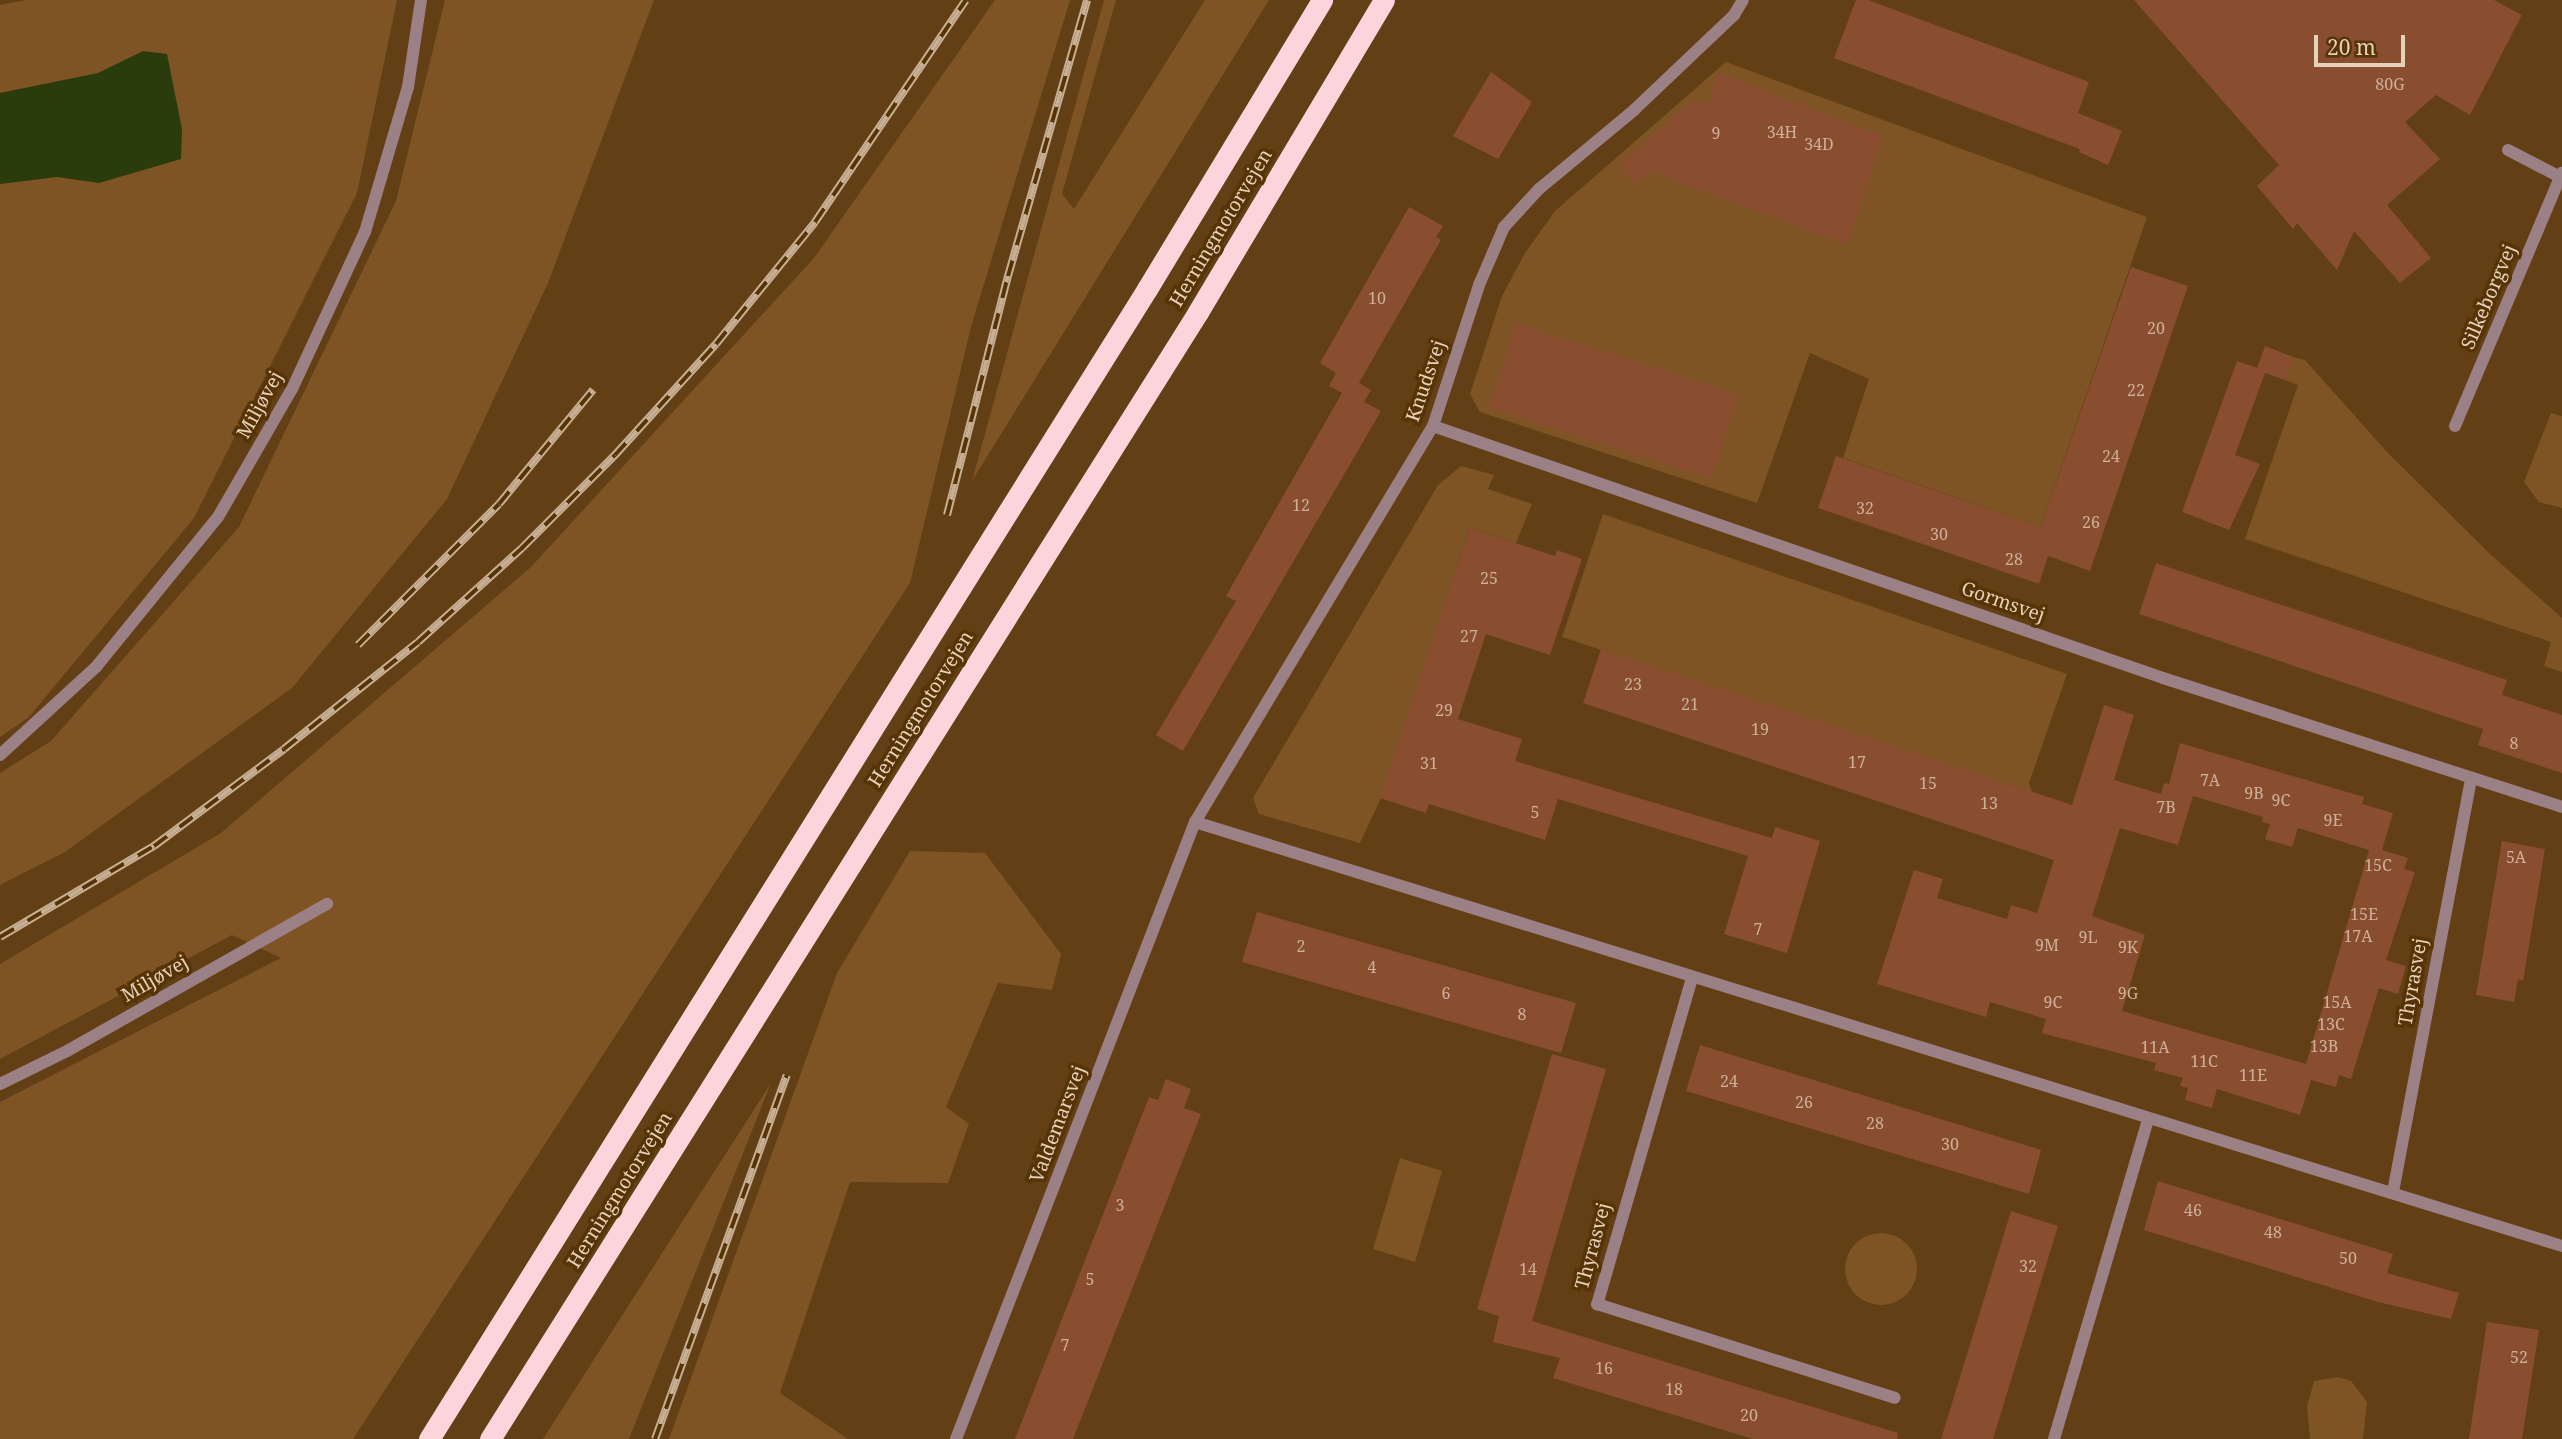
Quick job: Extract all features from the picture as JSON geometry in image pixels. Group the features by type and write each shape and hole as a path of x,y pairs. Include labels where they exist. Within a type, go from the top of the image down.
{"highway":[{"name":"Herningmotorvejen","path":"429,1439 1140,301 1322,0"},
{"name":"Herningmotorvejen","path":"490,1439 1198,312 1384,0"}],"street":[{"name":"Miljøvej","path":"0,755 96,667 218,517 292,389 365,232 408,87 421,0"},
{"name":"Knudsvej","path":"1195,822 1433,426 1479,285 1504,227 1539,189 1634,110 1734,15 1743,0"},
{"name":"Silkeborgvej","path":"2455,426 2561,180 2508,150"},
{"name":"Gormsvej","path":"1433,426 2471,779 2562,807"},
{"name":"Thyrasvej","path":"2393,1192 2471,779"},
{"path":"1195,822 2562,1246"},
{"name":"Valdemarsvej","path":"956,1439 1195,822"},
{"name":"Miljøvej","path":"0,1084 68,1051 327,904"},
{"name":"Thyrasvej","path":"1692,978 1597,1304 1895,1398"},
{"path":"2054,1439 2148,1119"}],"shaded area":[{"path":"26,0 397,0 357,193 194,518 29,717 0,737 0,5"},
{"path":"445,0 654,0 548,283 447,499 292,688 65,852 0,885 0,773 51,741 239,527 396,201"},
{"path":"995,0 1070,0 971,327 910,583 353,1439 0,1439 0,1102 281,958 232,935 0,1059 0,964 221,833 531,567 814,258"},
{"path":"1104,0 1116,0 1062,194 1074,209 1205,0 1269,0 972,481"},
{"path":"143,51 167,54 182,129 181,159 99,183 57,177 0,184 0,93 98,73"},
{"path":"1726,62 2147,217 2041,527 1843,458 1869,379 1810,353 1757,503 1480,412 1470,394 1502,296 1525,253 1555,211"},
{"path":"2293,357 2305,360 2387,452 2489,553 2562,618 2562,672 2544,666 2551,642 2245,539 2298,385 2285,380"},
{"path":"2551,413 2562,416 2562,508 2539,502 2524,482"},
{"path":"1461,466 1494,475 1488,489 1532,504 1516,543 1470,528 1381,798 1360,843 1259,814 1253,798 1438,485"},
{"path":"1603,514 2067,674 2029,783 2032,792 1562,637"},
{"path":"910,851 985,853 1061,954 1052,990 998,983 946,1107 969,1124 948,1183 850,1182 780,1393 848,1439 669,1439 837,973"},
{"path":"771,1083 629,1439 543,1439"},
{"path":"1400,1158 1442,1171 1415,1262 1373,1249"},
{"path":"1888,1233 1907,1243 1915,1255 1915,1283 1907,1295 1895,1303 1874,1305 1855,1295 1847,1283 1845,1262 1855,1243 1867,1235"},
{"path":"2338,1377 2351,1381 2367,1402 2363,1439 2310,1439 2307,1406 2314,1381"}],"building":[{"path":"1856,0 1868,0 2089,82 2078,113 2122,131 2108,165 2079,152 2080,149 1834,58"},
{"path":"2134,0 2494,0 2522,15 2470,115 2436,95 2405,122 2440,159 2387,205 2431,258 2400,283 2354,231 2337,270 2297,223 2293,229 2257,186 2279,165"},
{"path":"1491,72 1532,102 1498,159 1453,136"},
{"path":"1717,72 1883,136 1847,245 1651,172 1635,186 1620,164 1692,100 1709,105"},
{"path":"1409,207 1443,226 1436,237 1441,240 1359,383 1371,390 1364,402 1381,411 1183,751 1156,735 1236,601 1226,596 1342,393 1329,386 1336,373 1320,363"},
{"path":"2131,267 2188,286 2090,571 2048,556 2039,584 1818,508 1836,456 2041,527"},
{"path":"1516,323 1739,394 1712,479 1489,408"},
{"path":"2265,346 2293,357 2285,380 2265,373 2235,455 2260,464 2229,530 2182,512 2237,361 2257,368"},
{"path":"1470,528 1555,556 1557,550 1582,559 1550,655 1486,634 1458,719 1522,739 1515,761 1772,838 1775,827 1820,841 1787,953 1724,934 1748,856 1558,799 1545,840 1429,804 1426,813 1380,798"},
{"path":"2156,563 2507,680 2502,695 2562,715 2562,773 2478,745 2483,729 2139,614"},
{"path":"1601,649 2072,805 2104,705 2134,715 2114,780 2161,794 2164,783 2169,784 2180,743 2364,797 2362,804 2393,813 2382,850 2408,858 2404,869 2415,872 2386,960 2406,966 2398,994 2379,988 2351,1079 2339,1075 2336,1087 2311,1080 2300,1115 2217,1089 2212,1108 2185,1100 2188,1088 2180,1086 2183,1078 2154,1070 2156,1063 2042,1033 2046,1019 1990,1002 1986,1017 1877,984 1914,870 1943,879 1937,898 2007,919 2011,905 2037,913 2054,860 1583,703","holes":["2193,796 2263,817 2262,822 2270,824 2265,839 2292,847 2298,828 2369,850 2306,1064 2122,1011 2145,935 2092,916 2120,828 2178,845"]},
{"path":"2502,841 2545,849 2523,981 2518,979 2514,1002 2476,995"},
{"path":"1257,912 1576,1003 1561,1053 1242,962"},
{"path":"1700,1045 2041,1150 2029,1194 1686,1091"},
{"path":"1552,1054 1606,1069 1532,1321 1898,1433 1897,1439 1753,1439 1553,1378 1560,1358 1493,1342 1499,1316 1477,1309"},
{"path":"1166,1079 1191,1089 1184,1108 1201,1114 1073,1439 1015,1439 1149,1097 1158,1100"},
{"path":"2158,1181 2393,1254 2387,1273 2459,1293 2451,1319 2378,1302 2144,1230"},
{"path":"2011,1211 2058,1226 1993,1439 1941,1439"},
{"path":"2487,1322 2539,1330 2522,1439 2469,1439"}],"railway":[{"path":"0,937 154,846 284,749 418,642 522,548 615,455 716,344 815,222 966,0"},
{"path":"947,515 1008,276 1087,0"},
{"path":"358,645 499,504 593,390"},
{"path":"655,1439 787,1075"}]}
